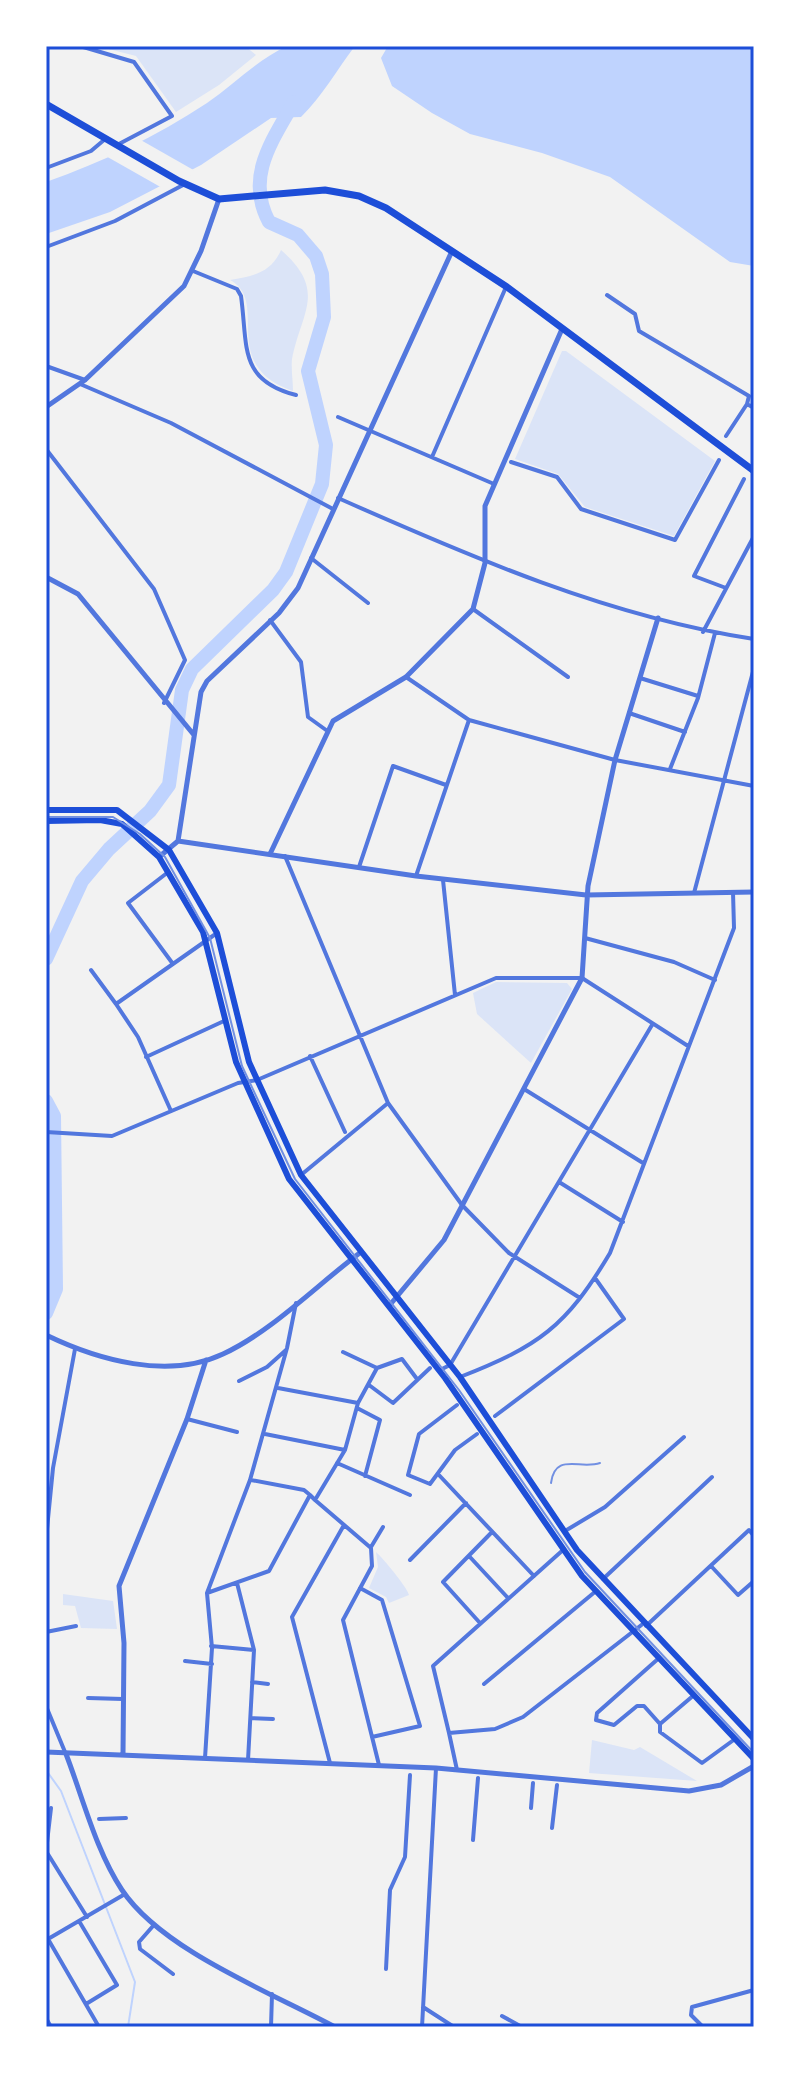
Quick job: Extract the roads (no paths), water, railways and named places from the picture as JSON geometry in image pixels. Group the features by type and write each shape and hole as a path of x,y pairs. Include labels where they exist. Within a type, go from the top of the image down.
{"highway":[{"path":"46,104 182,183 219,199 325,190 359,196 386,208 507,287 754,471"}],"main road":[{"path":"46,810 109,809 129,816 169,850 217,933 242,1043 301,1175 460,1377 565,1531 603,1579 754,1739"},
{"path":"46,821 100,820 122,824 159,857 207,941 244,1082 289,1179 440,1370 563,1550 596,1591 754,1759"}],"street":[{"path":"80,46 134,62 172,116 119,146"},
{"path":"46,168 91,151 105,138"},
{"path":"46,247 115,221 182,183"},
{"path":"46,407 82,382 174,297 193,271 219,199"},
{"path":"159,857 178,841 201,692 207,681 293,596 452,250"},
{"path":"193,271 237,289 241,296 247,359 260,381 273,389 296,395"},
{"path":"432,457 507,287"},
{"path":"607,295 635,314 639,331 749,396 726,436"},
{"path":"270,854 326,730 343,712 406,677 473,609 485,563 482,516 562,329"},
{"path":"46,366 171,423 305,497 333,509"},
{"path":"747,404 754,408"},
{"path":"338,417 494,484"},
{"path":"46,449 154,589 185,660 164,703"},
{"path":"511,462 557,477 581,509 675,540 719,460"},
{"path":"726,588 694,576 744,479"},
{"path":"338,498 485,563 703,632 754,639"},
{"path":"703,632 754,536"},
{"path":"311,558 368,603"},
{"path":"46,577 78,594 164,703 194,735"},
{"path":"473,609 568,677"},
{"path":"389,1306 398,1299 444,1240 582,978 586,895 615,760 658,618"},
{"path":"270,620 301,662 308,717 326,730"},
{"path":"670,769 698,696 715,633"},
{"path":"694,893 754,668"},
{"path":"406,677 469,720 615,760 754,786"},
{"path":"640,678 698,696"},
{"path":"629,713 685,732"},
{"path":"416,876 469,720"},
{"path":"359,867 393,766 446,785"},
{"path":"178,841 443,880 586,895 754,892"},
{"path":"285,856 388,1103 462,1205 514,1257 580,1298"},
{"path":"168,872 128,903 173,964"},
{"path":"443,880 455,995"},
{"path":"460,1377 537,1342 554,1330 595,1278 623,1222 734,928 733,892"},
{"path":"116,1004 217,933"},
{"path":"585,938 674,962 715,980"},
{"path":"91,970 116,1004 146,1057 171,1111"},
{"path":"47,1132 112,1136 244,1082 257,1080 496,978 582,978 688,1046"},
{"path":"146,1057 226,1021"},
{"path":"440,1370 450,1365 652,1025"},
{"path":"310,1056 345,1132"},
{"path":"524,1089 643,1163"},
{"path":"301,1175 388,1103"},
{"path":"559,1182 623,1222"},
{"path":"46,1335 75,1349 125,1362 206,1360 241,1344 361,1252"},
{"path":"495,1416 624,1319 595,1278"},
{"path":"205,1758 212,1664 207,1593 250,1480 277,1388 296,1302"},
{"path":"239,1381 267,1367 287,1348"},
{"path":"46,1539 53,1468 75,1349"},
{"path":"343,1352 377,1368"},
{"path":"315,1500 345,1450 357,1406 377,1368 402,1359 417,1379"},
{"path":"123,1754 124,1643 119,1586 187,1419 206,1360"},
{"path":"369,1385 393,1403 430,1368"},
{"path":"277,1388 357,1406 380,1420 365,1476"},
{"path":"457,1405 419,1434 408,1475 430,1484 455,1450 477,1434"},
{"path":"187,1419 237,1432"},
{"path":"264,1433 345,1450"},
{"path":"565,1531 605,1507 684,1437"},
{"path":"337,1463 410,1495"},
{"path":"46,1467 53,1468"},
{"path":"438,1474 534,1576"},
{"path":"603,1579 712,1477"},
{"path":"250,1480 304,1490 371,1547"},
{"path":"207,1593 269,1571 310,1495"},
{"path":"410,1560 466,1503"},
{"path":"330,1763 292,1617 344,1525"},
{"path":"379,1765 343,1620 372,1566 371,1547 383,1527"},
{"path":"449,1733 485,1731 515,1721 645,1625 749,1530 754,1536"},
{"path":"480,1623 443,1582 492,1531"},
{"path":"457,1770 433,1666 563,1550"},
{"path":"469,1556 508,1599"},
{"path":"711,1566 738,1595 754,1581"},
{"path":"237,1583 254,1650 248,1760"},
{"path":"360,1588 382,1600 420,1726 372,1737"},
{"path":"484,1684 596,1591"},
{"path":"46,1632 76,1626"},
{"path":"211,1646 254,1650"},
{"path":"659,1658 597,1713 596,1718 614,1725 637,1706 644,1706 660,1724 660,1732 702,1763 735,1739"},
{"path":"185,1661 212,1664"},
{"path":"252,1682 268,1684"},
{"path":"660,1724 694,1695"},
{"path":"88,1698 123,1699"},
{"path":"46,1706 113,1875 153,1926 335,2027"},
{"path":"250,1718 273,1719"},
{"path":"48,1752 436,1768 689,1791 721,1785 754,1766"},
{"path":"422,2027 436,1768"},
{"path":"386,1969 390,1890 405,1857 410,1775"},
{"path":"473,1840 478,1778"},
{"path":"531,1808 533,1783"},
{"path":"552,1828 557,1785"},
{"path":"51,1808 46,1851 87,1917"},
{"path":"99,1819 126,1818"},
{"path":"99,2027 47,1938 125,1894"},
{"path":"79,1921 117,1985 86,2004"},
{"path":"153,1926 139,1942 140,1949 173,1974"},
{"path":"703,2027 691,2015 692,2007 754,1990"},
{"path":"271,2027 272,1993"},
{"path":"423,2007 454,2027"},
{"path":"502,2016 522,2027"},
{"path":"46,2018 51,2027"}],"water":[{"path":"287,46 355,46 301,117 271,118 201,165 110,212 46,234 46,182 109,157 169,126"},
{"path":"388,46 754,46 754,266 730,262 610,177 542,153 470,134 432,113 392,86 381,58"}],"waterway":[{"path":"46,959 82,881 109,849 150,811 169,785 182,690 192,669 273,590 286,572 322,484 326,445 308,371 324,317 322,274 316,256 298,235 269,222 262,206 260,190 264,160 294,102"},
{"path":"46,1101 54,1116 56,1289 46,1313"},
{"path":"46,1770 61,1791 135,1982 128,2027"}],"tram line":[{"path":"46,817 113,817 140,834 165,857 210,938 242,1066 295,1179 459,1390 585,1572 754,1753"},
{"path":"551,1483 553,1474 563,1465 600,1463"}]}
